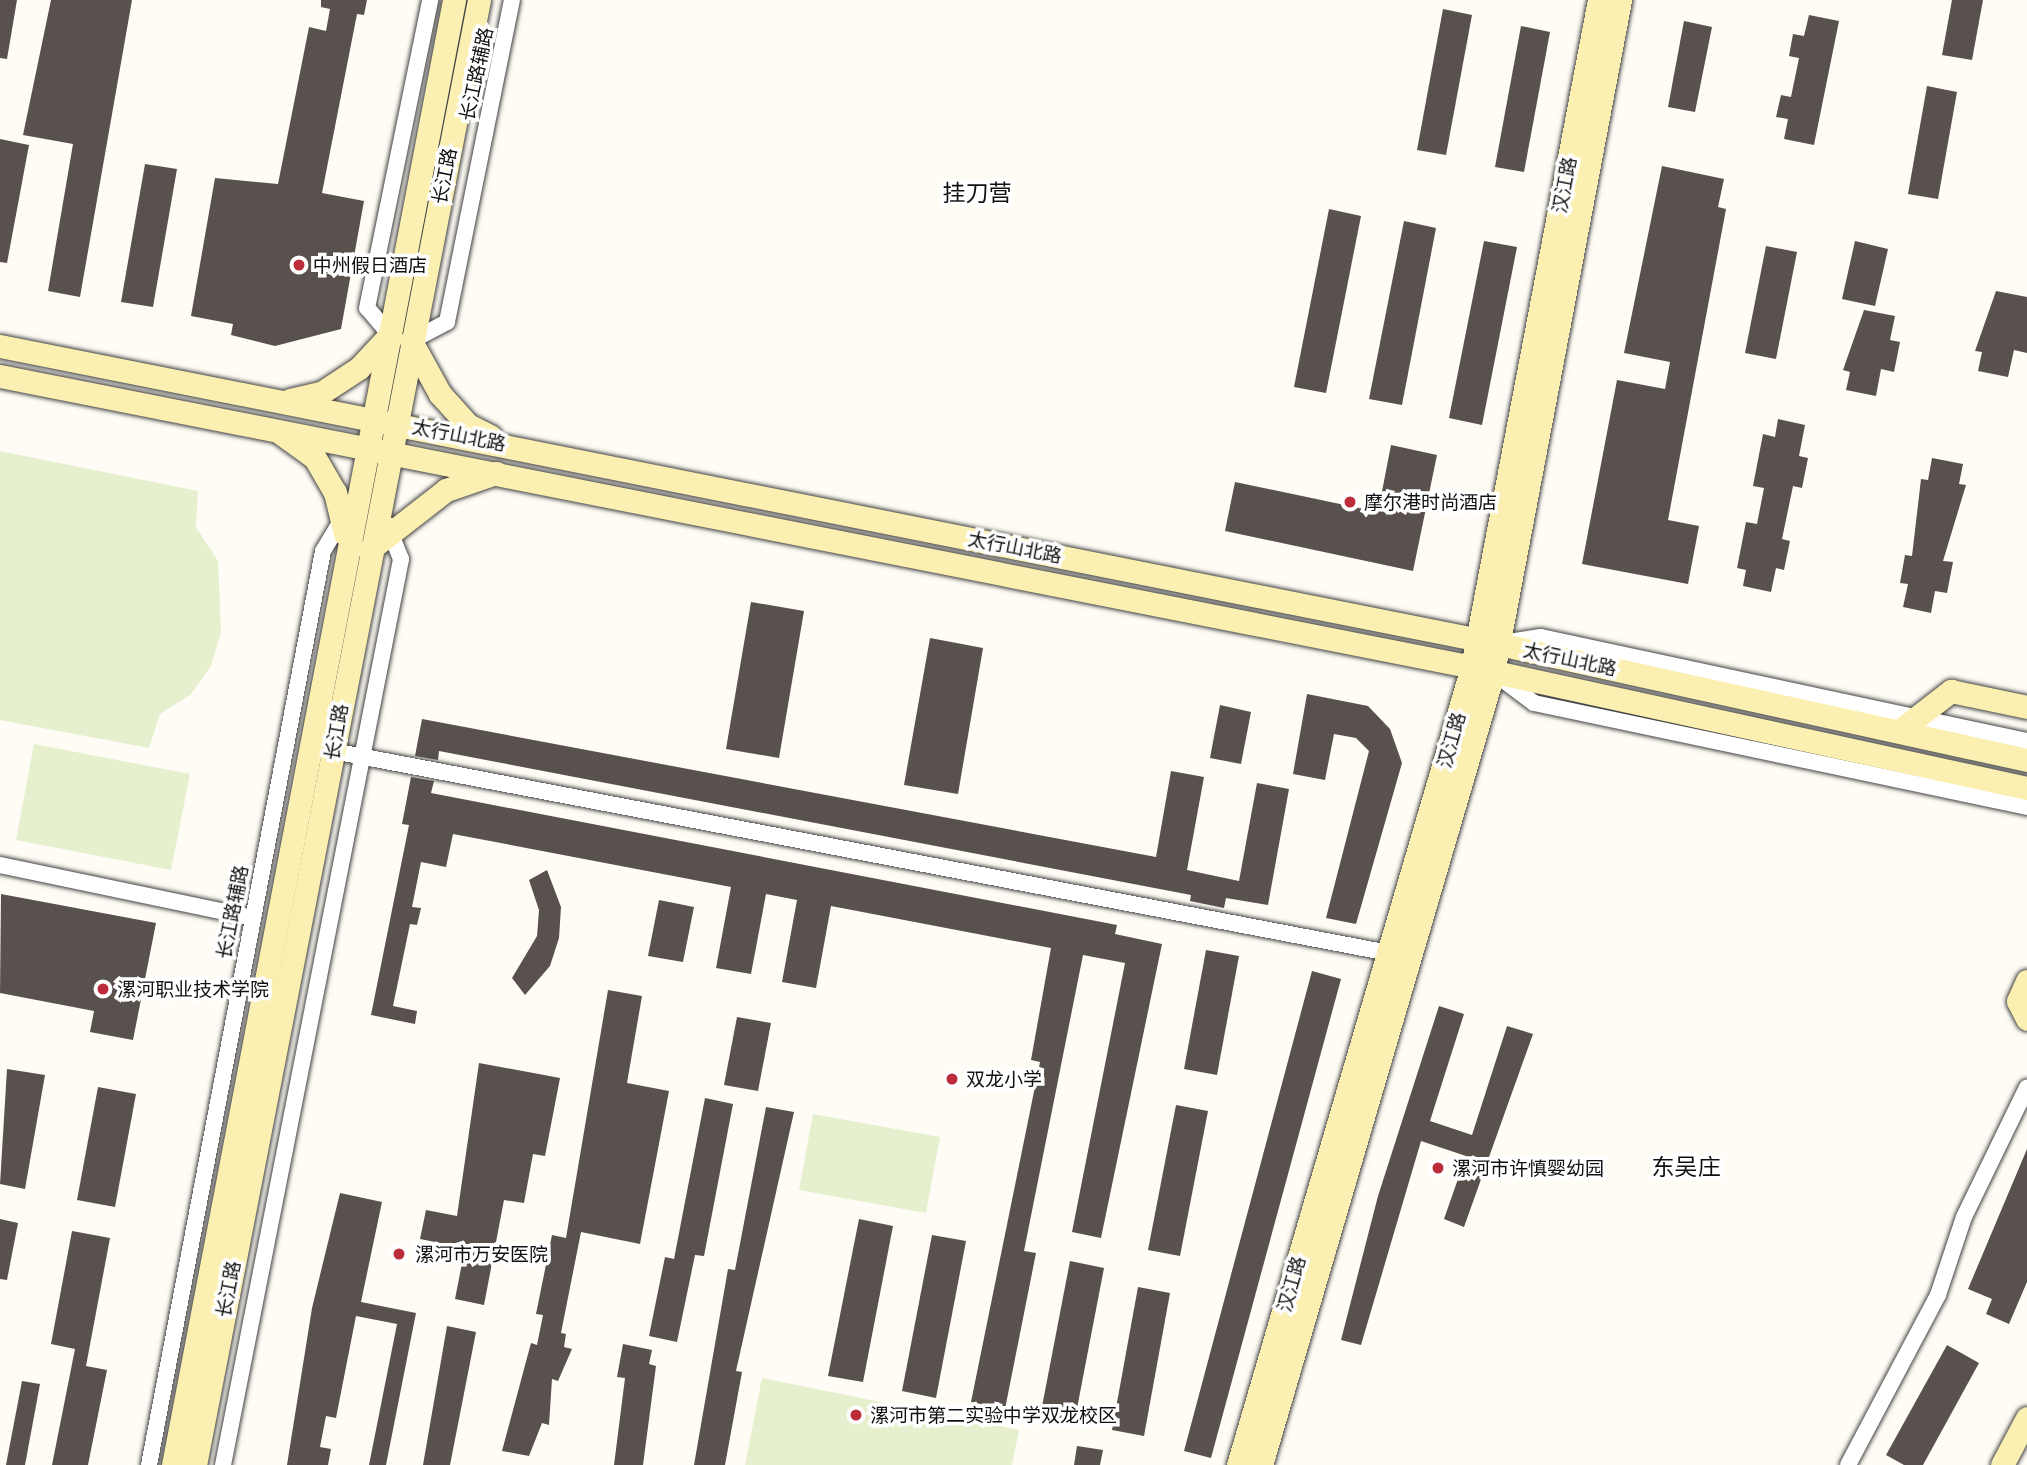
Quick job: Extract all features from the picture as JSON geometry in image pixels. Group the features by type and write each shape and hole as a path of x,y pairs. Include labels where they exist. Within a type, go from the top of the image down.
{"main road":[{"name":"长江路","path":"195,1465 332,751 358,548 359,508 378,447 395,423 401,338 454,0"},
{"name":"长江路","path":"378,447 372,419 401,338 479,0"},
{"name":"汉江路","path":"1489,642 1599,0"},
{"name":"汉江路","path":"1261,1465 1483,670 1620,0"},
{"path":"279,402 321,393 401,338 440,394 468,425 508,445"},
{"name":"太行山北路","path":"0,346 1907,724 2027,760"},
{"name":"太行山北路","path":"0,376 378,447 1483,670 2027,788"},
{"path":"273,428 315,458 359,508 358,548 392,533 446,490 499,472"},
{"name":"长江路","path":"173,1465 358,548"},
{"name":"汉江路","path":"1238,1465 1389,953 1483,670"},
{"path":"1907,724 1951,691 2027,707"},
{"path":"2027,981 2018,1001 2027,1018"},
{"path":"2001,1465 2027,1418"}],"street":[{"path":"401,338 368,308 430,0"},
{"name":"长江路辅路","path":"401,338 447,322 512,0"},
{"path":"223,1465 401,559 392,533 359,508"},
{"name":"长江路辅路","path":"149,1465 323,551 359,508"},
{"path":"1483,670 1534,703 2027,807"},
{"path":"1907,724 2027,741"},
{"path":"332,751 1389,953"},
{"path":"0,865 253,918"},
{"path":"1848,1465 1938,1295 1964,1217 2027,1087"}],"green space":[{"path":"0,451 198,491 196,527 218,561 221,632 211,666 190,695 160,714 149,748 0,720"},
{"path":"34,744 190,774 171,870 16,840"},
{"path":"813,1114 940,1137 926,1213 799,1190"},
{"name":"漯河市第二实验中学双龙校区","path":"762,1378 1019,1430 1012,1465 745,1465"}],"building":[{"path":"0,0 17,0 7,59 0,58"},
{"path":"51,0 132,0 80,297 48,291 73,144 23,135"},
{"path":"321,0 367,0 364,15 357,14 322,193 364,201 341,329 275,346 231,335 233,324 191,316 215,178 278,184 309,27 326,31 330,9 321,7"},
{"path":"1952,0 1983,0 1972,60 1942,55"},
{"path":"1443,9 1472,15 1446,155 1417,150"},
{"path":"1809,15 1839,21 1814,145 1784,139 1788,119 1776,117 1781,95 1791,97 1799,58 1789,56 1793,34 1804,36"},
{"path":"1684,21 1712,27 1695,112 1668,107"},
{"path":"1521,26 1550,32 1524,172 1495,167"},
{"path":"1927,86 1957,92 1938,199 1908,194"},
{"path":"0,139 29,145 7,263 0,262"},
{"path":"145,164 177,169 153,307 121,302"},
{"path":"1662,166 1724,179 1718,207 1726,209 1668,520 1699,526 1688,584 1582,564 1617,380 1665,389 1670,362 1624,353"},
{"path":"1329,209 1361,216 1326,393 1294,387"},
{"path":"1404,221 1436,228 1402,405 1369,399"},
{"path":"1484,241 1517,247 1482,425 1449,418"},
{"path":"1855,241 1888,249 1875,306 1842,299"},
{"path":"1766,246 1797,252 1776,359 1745,353"},
{"path":"1996,291 2027,297 2027,353 2014,350 2008,377 1978,371 1982,352 1975,351"},
{"path":"1864,310 1895,316 1890,340 1900,342 1894,372 1881,369 1876,396 1846,390 1850,372 1843,370"},
{"path":"1778,419 1805,425 1799,456 1808,458 1802,488 1793,486 1782,539 1790,541 1784,570 1776,568 1771,592 1743,586 1746,570 1737,568 1746,522 1757,524 1764,488 1753,486 1763,434 1775,437"},
{"name":"摩尔港时尚酒店","path":"1391,445 1437,455 1413,571 1225,531 1235,482 1378,512"},
{"path":"1932,458 1963,464 1959,484 1966,485 1943,561 1953,562 1947,593 1935,591 1931,613 1903,607 1908,584 1900,583 1905,555 1912,556 1921,479 1928,480"},
{"path":"751,602 804,611 779,758 726,749"},
{"path":"930,638 983,648 958,794 904,785"},
{"path":"1307,694 1368,706 1390,729 1402,763 1356,924 1326,918 1369,751 1356,738 1334,734 1325,780 1293,774"},
{"path":"1220,705 1251,712 1241,764 1210,758"},
{"path":"422,719 1156,857 1171,771 1204,777 1187,870 1239,881 1257,783 1289,789 1268,905 1226,898 1224,908 1190,901 1191,895 439,751 438,760 415,756"},
{"path":"411,777 434,781 431,793 1117,925 1115,934 1162,944 1101,1238 1072,1232 1125,963 1083,955 1024,1251 1036,1253 1005,1409 971,1402 1040,1062 1031,1060 1051,948 831,906 816,988 782,982 797,900 766,894 751,974 716,968 731,887 453,834 446,867 421,862 412,907 421,908 417,925 410,924 393,1006 417,1011 415,1024 371,1015 409,825 402,824"},
{"path":"547,870 561,907 559,938 550,966 525,995 512,978 537,936 539,910 529,880"},
{"path":"1,894 156,923 133,1040 90,1032 94,1011 0,993"},
{"path":"659,900 694,907 683,962 648,956"},
{"path":"1206,950 1239,956 1217,1075 1184,1069"},
{"path":"1312,971 1341,979 1211,1458 1184,1451"},
{"path":"608,990 642,996 627,1083 669,1091 640,1244 581,1232 561,1333 566,1334 564,1347 572,1349 558,1381 552,1379 549,1425 542,1423 529,1456 502,1451 531,1343 537,1345 543,1315 536,1314 552,1235 566,1238"},
{"path":"1439,1006 1464,1014 1430,1121 1472,1135 1507,1026 1533,1034 1464,1227 1444,1219 1466,1156 1421,1141 1361,1345 1341,1340 1378,1196"},
{"path":"737,1017 771,1023 758,1091 724,1085"},
{"path":"479,1063 560,1078 545,1156 533,1154 524,1203 504,1200 484,1305 455,1299 465,1248 420,1239 426,1210 457,1216"},
{"path":"7,1069 45,1075 25,1189 0,1184"},
{"path":"98,1087 136,1094 115,1207 77,1200"},
{"path":"705,1098 733,1104 704,1256 695,1255 677,1342 649,1336 665,1257 674,1259"},
{"path":"1176,1105 1208,1111 1180,1256 1148,1250"},
{"path":"766,1107 794,1112 736,1371 742,1372 725,1465 694,1465 728,1269 735,1270"},
{"path":"2027,1149 2027,1282 2009,1324 1986,1314 1992,1299 1968,1289"},
{"path":"340,1193 382,1202 361,1302 416,1313 386,1465 369,1465 397,1324 356,1316 336,1418 326,1416 320,1447 331,1449 328,1465 287,1465 312,1308"},
{"path":"0,1219 18,1223 7,1280 0,1279"},
{"path":"859,1219 893,1226 863,1382 828,1376"},
{"path":"72,1231 110,1238 86,1366 107,1370 88,1465 52,1465 75,1349 51,1344"},
{"path":"932,1235 966,1241 936,1398 902,1391"},
{"path":"1070,1261 1104,1268 1074,1424 1040,1417"},
{"path":"1138,1287 1170,1293 1144,1436 1112,1430"},
{"path":"447,1326 476,1332 450,1465 423,1465"},
{"path":"623,1344 652,1350 649,1364 656,1366 643,1465 614,1465 625,1378 617,1377"},
{"path":"1947,1345 1979,1363 1923,1465 1904,1465 1886,1455"},
{"path":"22,1381 40,1384 25,1465 6,1465"},
{"path":"1077,1446 1103,1450 1100,1465 1074,1465"}],"place":[{"name":"中州假日酒店","path":"299,265"},
{"name":"摩尔港时尚酒店","path":"1350,502"},
{"name":"漯河职业技术学院","path":"103,989"},
{"name":"双龙小学","path":"952,1079"},
{"name":"漯河市许慎婴幼园","path":"1438,1168"},
{"name":"漯河市万安医院","path":"399,1254"},
{"name":"漯河市第二实验中学双龙校区","path":"856,1415"}],"district":[{"name":"挂刀营","path":"977,192"},
{"name":"东吴庄","path":"1686,1166"}]}
